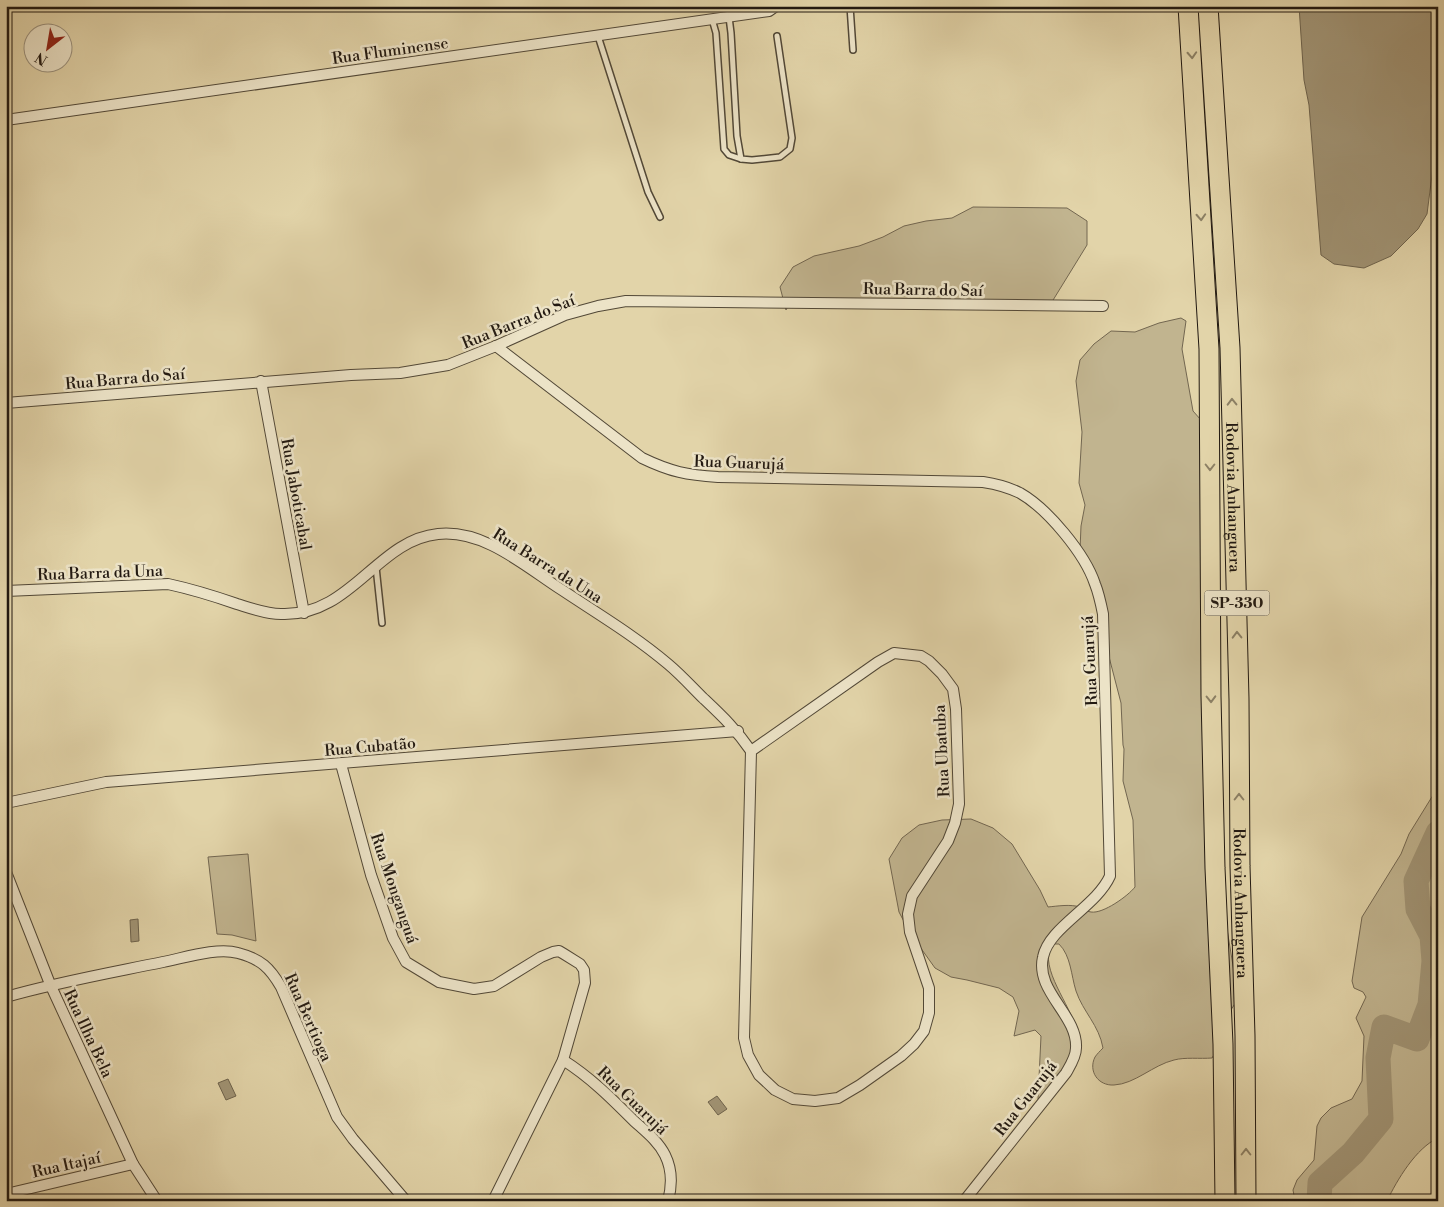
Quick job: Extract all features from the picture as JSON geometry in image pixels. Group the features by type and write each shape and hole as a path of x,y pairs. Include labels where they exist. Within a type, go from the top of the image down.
{"highway":[{"name":"Rodovia Anhanguera","path":"1188,6 1209,349 1213,801 1223,1044 1225,1201"},
{"name":"Rodovia Anhanguera","path":"1208,6 1230,348 1239,699 1246,1201"}],"street":[{"name":"Rua Fluminense","path":"6,120 769,11 776,6"},
{"name":"Rua Barra do Saí","path":"6,403 351,374 400,373 448,365 565,315 626,301 1104,306"},
{"name":"Rua Guarujá","path":"496,346 642,458 665,469 688,475 718,477 983,482 1002,485 1020,493 1039,506 1081,554 1095,583 1103,614 1110,876 1102,892 1061,929 1043,954 1041,968 1043,980 1073,1033 1076,1048 1072,1061 1066,1073 964,1201"},
{"name":"Rua Jaboticabal","path":"261,381 304,613"},
{"name":"Rua Barra da Una","path":"6,591 168,584 280,614 304,613 330,603 350,590 404,545 425,535 454,533 480,540 506,553 636,639 668,664 738,731 751,751"},
{"name":"Rua Ubatuba","path":"894,653 921,656 942,674 953,689 956,708 959,804 955,824 948,841 912,896 908,914 910,932 929,988 929,1013 924,1031 901,1056 838,1098 793,1099 775,1090 759,1075 748,1055 744,1038 751,751 878,662 894,653"},
{"name":"Rua Cubatão","path":"6,803 106,782 738,731"},
{"name":"Rua Monganguá","path":"341,764 372,875 393,938 406,962 439,982 474,989 494,986 541,957 553,952 559,951 580,964 584,970 585,983 563,1060 493,1201"},
{"name":"Rua Ilha Bela","path":"6,872 50,984 133,1164 157,1201"},
{"name":"Rua Bertioga","path":"6,997 50,984 203,954 236,952 254,958 271,971 281,987 337,1116 353,1140 406,1201"},
{"name":"Rua Guarujá","path":"563,1060 595,1082 656,1142 666,1156 671,1173 668,1201"},
{"name":"Rua Itajaí","path":"6,1194 133,1164"}],"lane":[{"path":"850,6 853,50"},
{"path":"729,16 737,136 741,159"},
{"path":"712,19 716,33 724,149 728,155 741,159 752,160 780,157 790,148 792,138 777,36"},
{"path":"598,35 648,192 660,217"},
{"path":"376,567 382,624"}],"shaded area":[{"path":"1299,6 1432,6 1436,74 1432,96 1436,144 1427,214 1418,229 1391,256 1364,268 1334,264 1321,255 1309,105 1304,80"},
{"path":"973,207 1067,208 1087,221 1087,245 1050,305 788,306 786,310 780,287 793,267 814,256 859,246 883,237 904,226 952,218"},
{"path":"1181,318 1186,321 1182,349 1193,411 1201,420 1226,923 1237,990 1236,1002 1220,1027 1219,1046 1212,1058 1183,1059 1166,1062 1122,1084 1108,1085 1096,1077 1093,1067 1095,1057 1103,1048 1098,1032 1079,999 1066,954 1059,944 1051,944 1048,954 1052,976 1073,1020 1076,1033 1067,1068 1041,1101 1038,1099 1041,1036 1035,1030 1014,1036 1019,1011 1013,997 999,988 951,977 935,968 910,933 899,912 889,859 902,838 919,825 942,820 971,819 993,828 1012,844 1048,907 1072,906 1096,912 1115,904 1135,887 1133,820 1123,781 1124,749 1121,703 1108,653 1099,644 1105,617 1080,550 1081,526 1085,505 1079,483 1082,432 1076,381 1080,360 1094,344 1111,331 1135,332 1159,323"},
{"path":"1438,548 1438,623 1434,604 1432,576"},
{"path":"1438,787 1438,1138 1422,1149 1408,1165 1387,1201 1295,1201 1293,1190 1297,1180 1314,1160 1317,1126 1321,1118 1331,1108 1352,1099 1362,1081 1364,1036 1356,1018 1366,997 1363,992 1354,988 1352,981 1362,917 1401,854 1409,834"},
{"path":"248,854 256,941 232,935 217,934 208,857"},
{"path":"138,919 139,941 131,942 130,920"},
{"path":"228,1079 236,1096 226,1100 218,1083"},
{"path":"717,1096 727,1109 718,1115 708,1102"}],"waterway":[{"path":"1319,1201 1320,1183 1353,1153 1381,1119 1378,1058 1384,1027 1417,1039 1430,1005 1434,961 1432,936 1418,909 1416,881 1438,833"}]}
